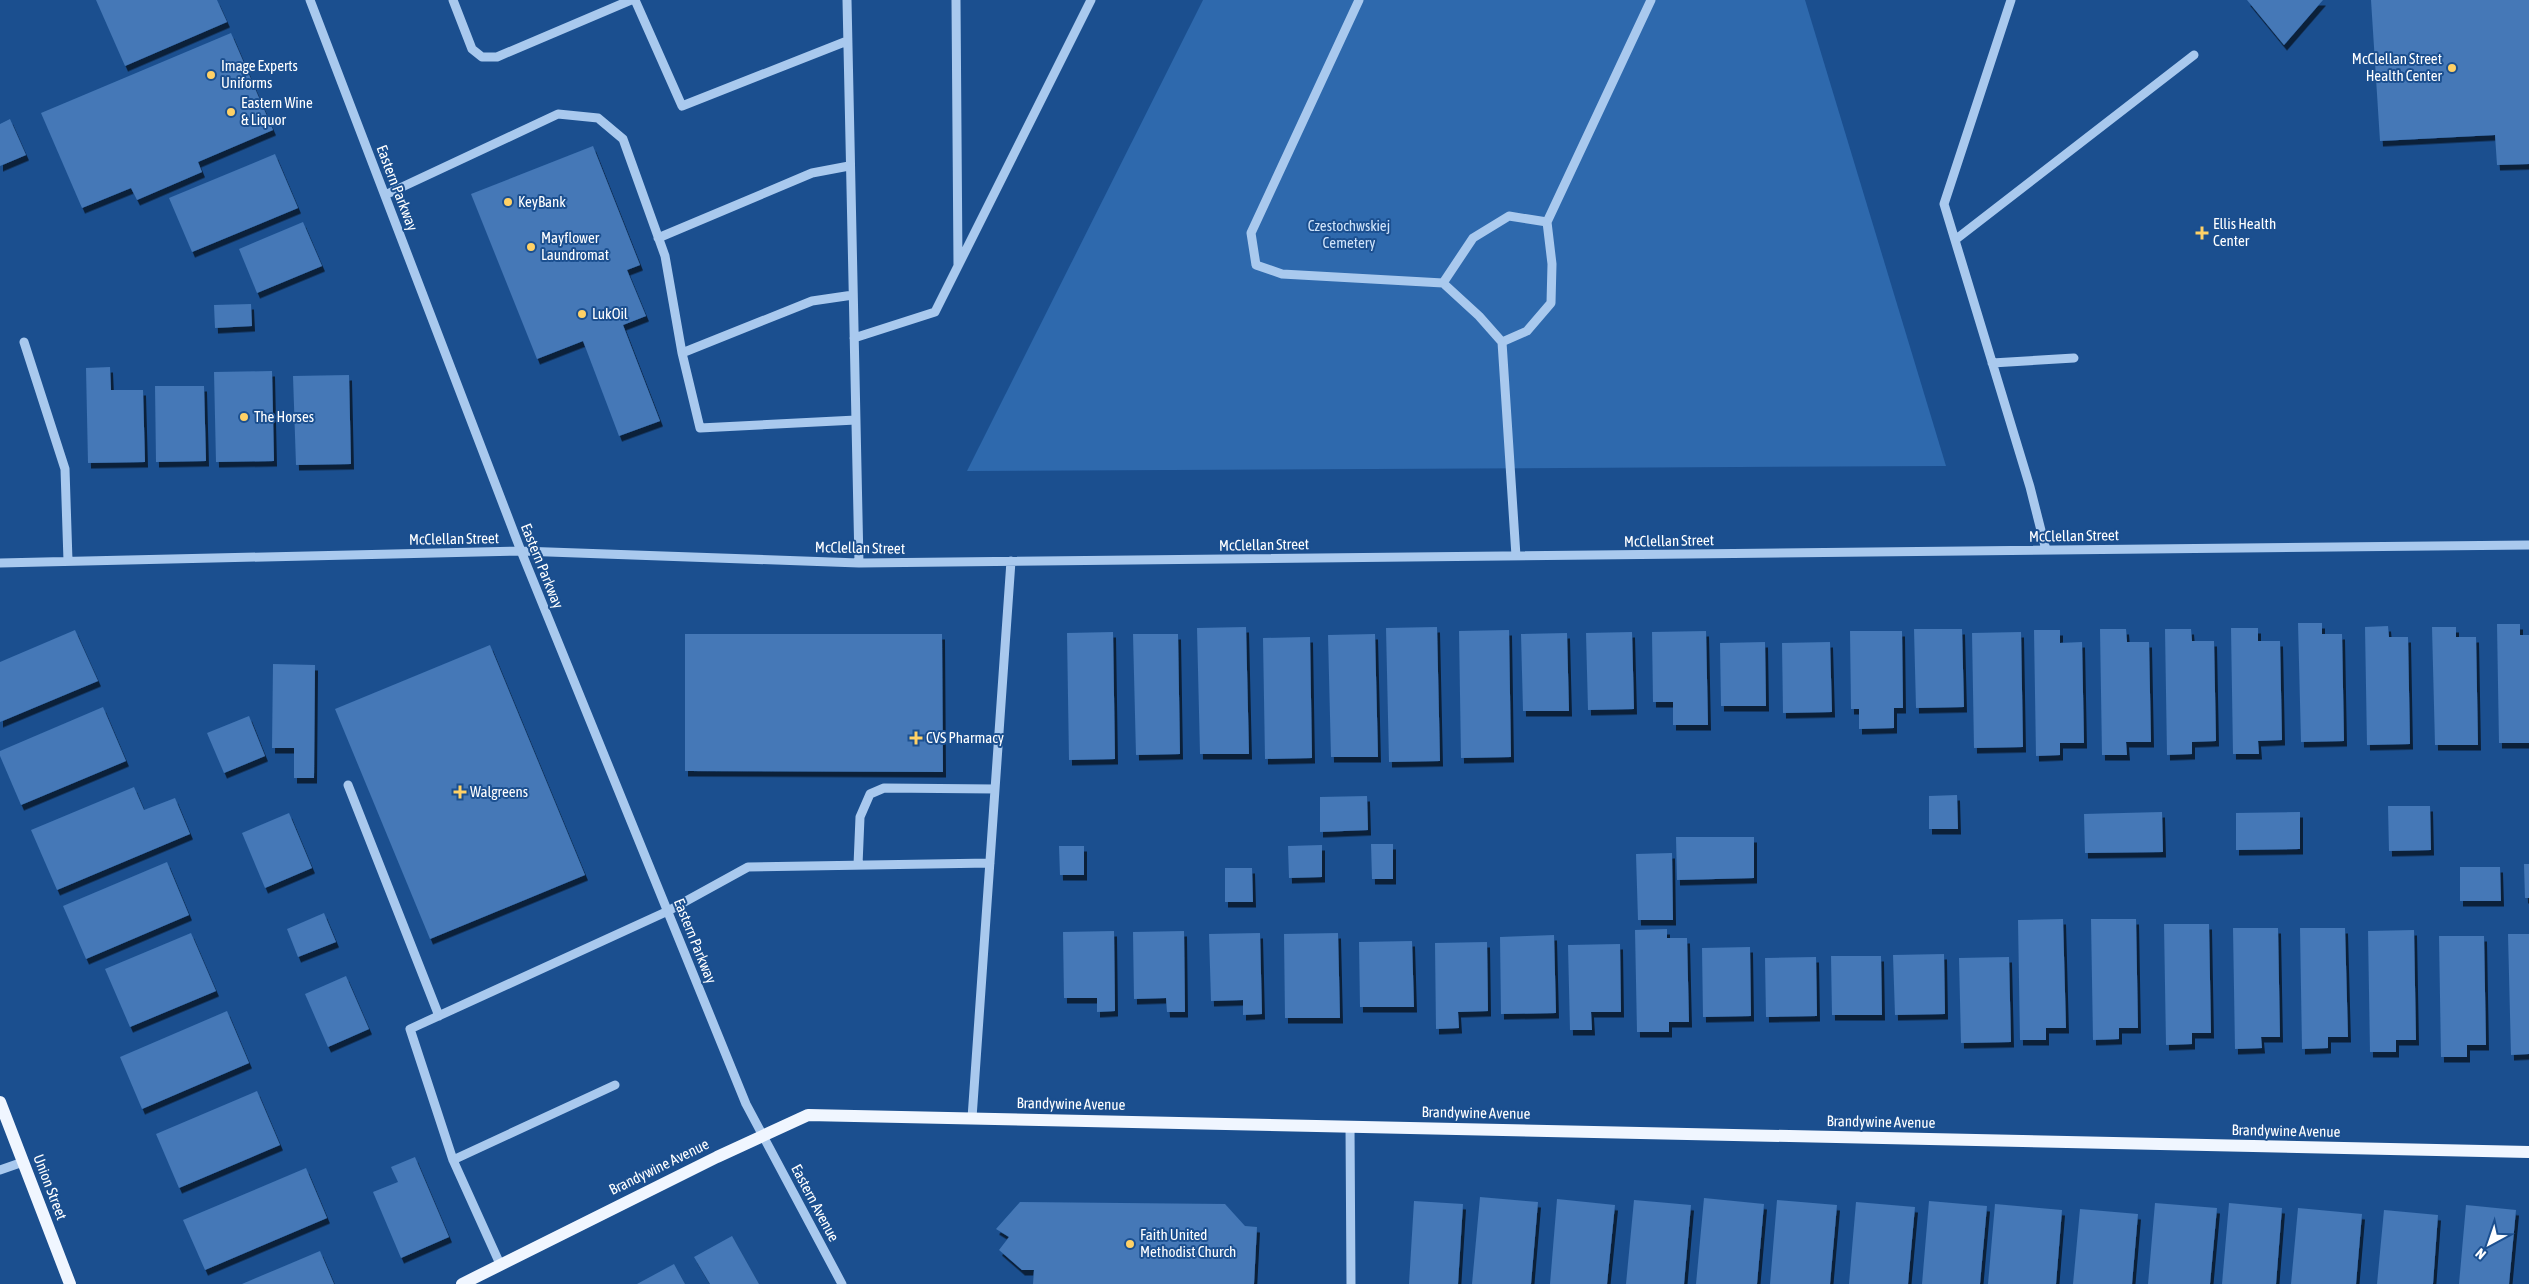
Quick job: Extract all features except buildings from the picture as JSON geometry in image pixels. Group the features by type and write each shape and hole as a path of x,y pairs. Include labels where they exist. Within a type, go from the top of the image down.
{"main road":[{"name":"Union Street","path":"0,1102 70,1284"},
{"name":"Brandywine Avenue","path":"462,1284 763,1135 808,1115 2529,1152"}],"street":[{"name":"Eastern Parkway","path":"310,0 521,551 746,1104 763,1135"},
{"path":"454,0 472,49 482,57 497,57 633,0 682,106 847,41"},
{"path":"847,0 859,563"},
{"path":"956,0 958,267"},
{"path":"854,338 935,312 1091,0"},
{"path":"1359,0 1251,233 1256,265 1282,274 1443,283 1479,316 1502,342 1516,556"},
{"path":"1502,342 1527,331 1551,303 1552,264 1546,222 1650,0"},
{"path":"2010,0 1944,204 2030,487 2046,550"},
{"path":"1956,240 2194,54"},
{"path":"385,195 558,114 598,118 623,139 664,256 682,353 700,428 856,420"},
{"path":"658,238 812,173 850,166"},
{"path":"1443,283 1473,238 1509,216 1546,222"},
{"path":"682,353 812,301 853,295"},
{"path":"24,342 65,469 68,561"},
{"path":"1992,362 2074,358"},
{"name":"McClellan Street","path":"0,563 521,551 859,563 2529,545"},
{"path":"972,1118 1011,561"},
{"path":"348,785 439,1016"},
{"path":"858,865 860,817 870,794 884,788 995,789"},
{"path":"500,1264 453,1160 410,1029 668,911 748,867 990,863"},
{"path":"453,1160 616,1085"},
{"path":"1350,1126 1351,1284"},
{"name":"Eastern Avenue","path":"763,1135 842,1284"},
{"path":"0,1170 23,1162"}],"green space":[{"name":"Czestochwskiej Cemetery","path":"1203,0 1805,0 1946,466 967,471"}],"place":[{"name":"McClellan Street Health Center","path":"2452,68"},
{"name":"Image Experts Uniforms","path":"211,75"},
{"name":"Eastern Wine & Liquor","path":"231,112"},
{"name":"KeyBank","path":"508,202"},
{"name":"Ellis Health Center","path":"2202,233"},
{"name":"Mayflower Laundromat","path":"531,247"},
{"name":"LukOil","path":"582,314"},
{"name":"The Horses","path":"244,417"},
{"name":"CVS Pharmacy","path":"916,738"},
{"name":"Walgreens","path":"460,792"},
{"name":"Faith United Methodist Church","path":"1130,1244"}]}
